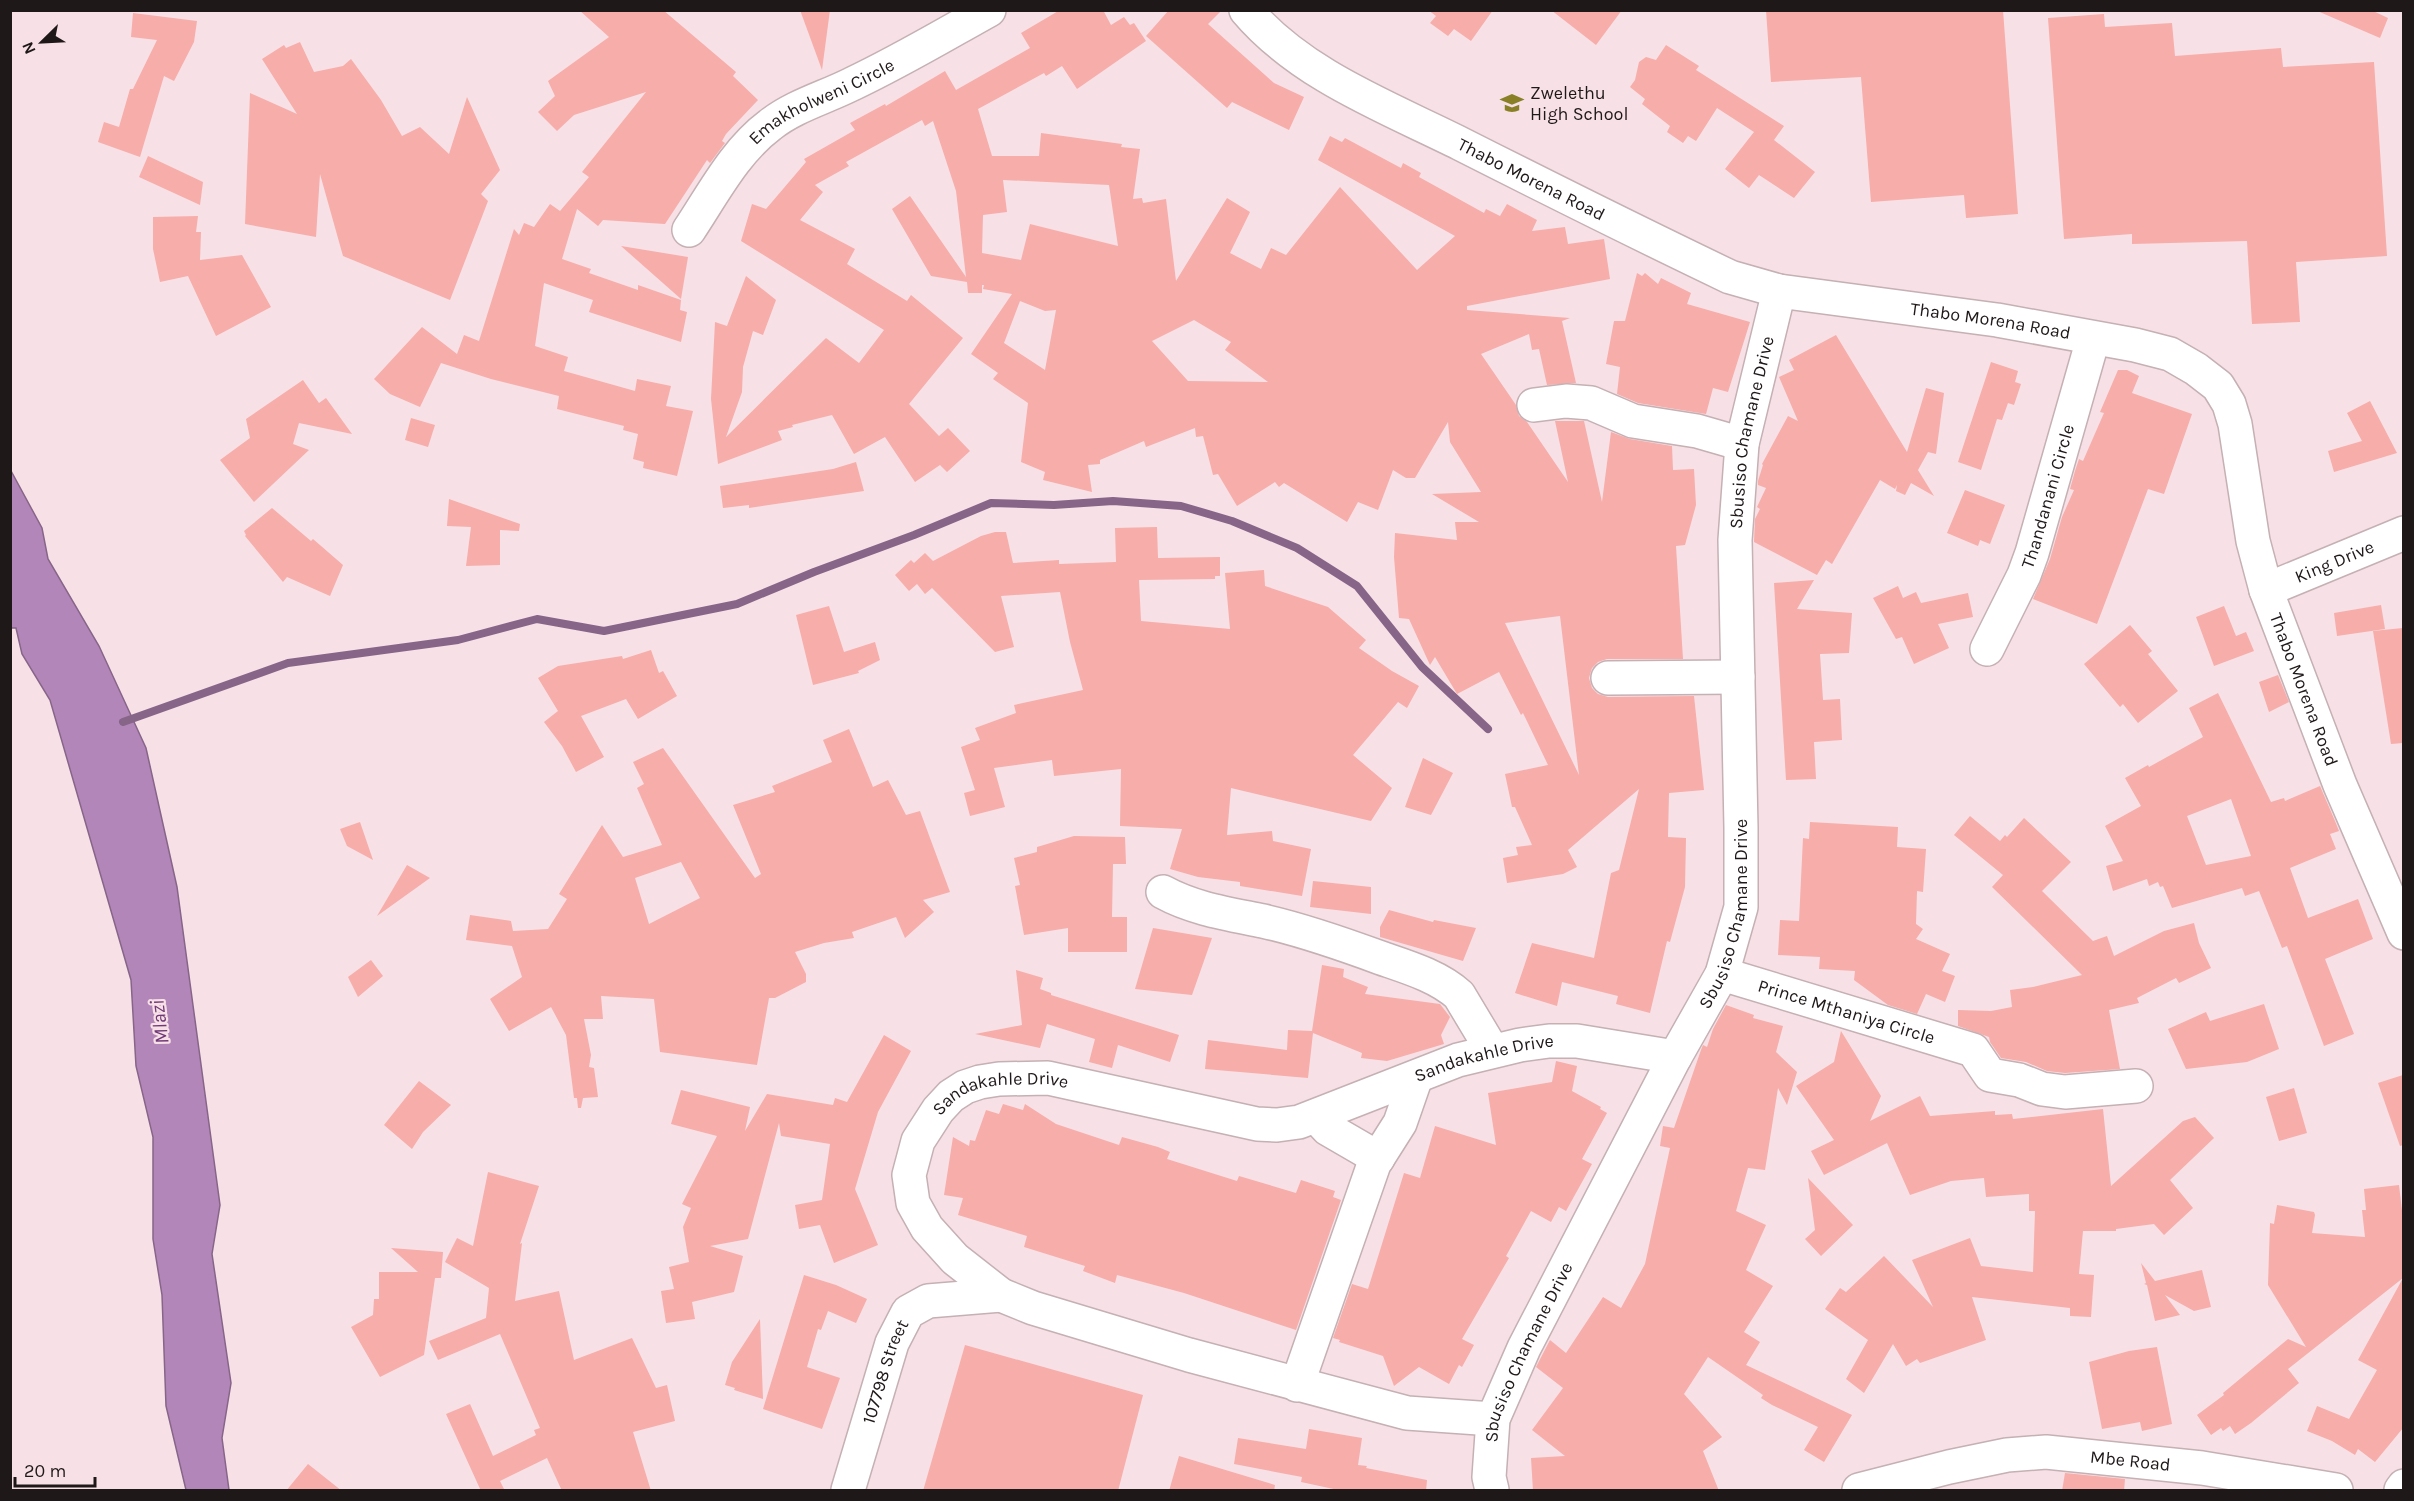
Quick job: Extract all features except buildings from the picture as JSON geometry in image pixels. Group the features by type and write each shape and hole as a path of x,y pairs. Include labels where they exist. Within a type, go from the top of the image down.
{"street":[{"name":"Emakholweni Circle","path":"689,230 733,164 769,125 790,111 852,84 989,10"},
{"name":"Thabo Morena Road","path":"1246,10 1281,45 1305,63 1369,98 1730,277 1779,291 1997,320 2134,345 2170,354 2196,369 2218,386 2229,404 2235,424 2253,541 2266,590 2340,785 2403,933"},
{"name":"Sbusiso Chamane Drive","path":"1492,1491 1490,1477 1493,1419 1524,1348 1675,1056 1722,974 1741,907 1742,828 1735,540 1742,444 1779,291"},
{"name":"Thandanani Circle","path":"1986,649 2024,575 2032,553 2093,339"},
{"path":"1534,405 1566,401 1591,403 1632,421 1697,431 1742,444"},
{"name":"King Drive","path":"2266,590 2403,533"},
{"path":"1608,678 1738,677"},
{"path":"1163,892 1180,902 1271,923 1348,946 1419,972 1459,995 1492,1050"},
{"name":"Prince Mthaniya Circle","path":"1722,974 1973,1050 1990,1075 2019,1080 2042,1089 2065,1092 2136,1086"},
{"name":"Sandakahle Drive","path":"1493,1419 1407,1413 1297,1385 1032,1308 1000,1295 955,1259 927,1228 913,1203 909,1175 918,1141 938,1110 951,1096 965,1087 999,1078 1048,1078 1257,1124 1277,1125 1299,1122 1458,1060 1492,1050 1549,1041 1577,1041 1675,1056"},
{"path":"1297,1385 1378,1158 1400,1123 1416,1077"},
{"path":"1316,1116 1328,1129 1378,1158"},
{"name":"107798 Street","path":"848,1491 892,1343 908,1312 928,1301 1000,1295"},
{"name":"Mbe Road","path":"1859,1491 1946,1479 2007,1455 2055,1453 2202,1468 2336,1491"},
{"path":"2401,1491 2403,1486"}],"water":[{"name":"Mlazi","path":"10,469 42,528 48,559 99,646 146,748 177,887 220,1205 212,1254 231,1383 222,1438 229,1490 186,1490 166,1406 162,1295 153,1239 153,1137 136,1066 131,980 50,700 22,654 16,628 11,628"}],"waterway":[{"path":"123,722 288,663 458,640 537,619 604,631 737,604 991,503 1054,505 1113,501 1181,506 1232,521 1297,548 1357,586 1422,667 1488,729"}],"place":[{"name":"Zwelethu High School","path":"1512,103"}]}
